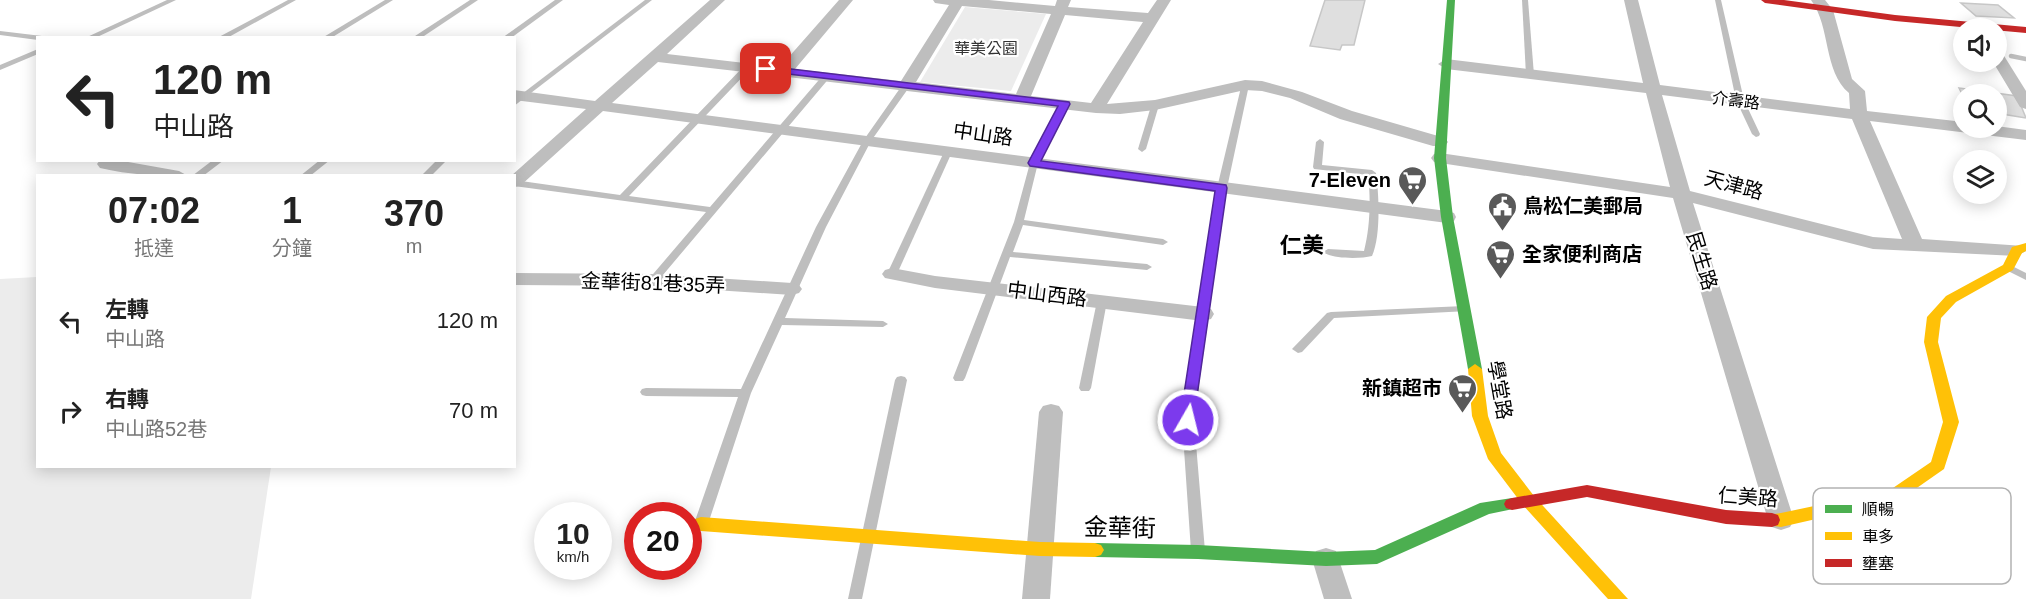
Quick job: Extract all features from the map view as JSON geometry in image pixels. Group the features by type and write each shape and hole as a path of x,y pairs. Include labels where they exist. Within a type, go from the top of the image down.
{"street":[{"path":"516,180 718,0"},
{"path":"785,71 846,0"},
{"path":"940,0 1061,5 1152,18"},
{"path":"1096,108 1164,0"},
{"name":"學堂路","path":"1450,0 1439,150 1447,217 1480,416 1494,455 1528,500 1619,599"},
{"name":"民生路","path":"1631,0 1651,89 1681,194 1781,520"},
{"path":"1765,0 1822,5 1953,24"},
{"path":"906,86 959,1"},
{"path":"1022,99 1061,5"},
{"path":"1822,5 1845,81 1857,91 1859,115 1915,246"},
{"path":"2007,29 2026,30"},
{"path":"655,57 1096,108 1120,109 1155,105 1245,85 1262,86 1296,95 1439,150"},
{"name":"介壽路","path":"1446,64 2026,135"},
{"path":"2007,72 2025,101"},
{"name":"中山路","path":"518,98 600,106 1447,217"},
{"name":"天津路","path":"1439,150 1681,194 1873,243 2022,249"},
{"path":"110,162 169,174"},
{"path":"2008,267 2022,249"},
{"name":"仁美路","path":"1905,488 1938,465 1951,422 1931,342 1934,317 1951,299 2008,267"},
{"name":"中山西路","path":"892,274 935,282 1203,314"},
{"name":"金華街81巷35弄","path":"516,279 653,280 792,290"},
{"path":"1036,599 1051,412"},
{"name":"仁美路","path":"1528,500 1587,491 1726,517 1781,520 1813,513"},
{"name":"金華街","path":"702,524 1040,549 1198,552 1326,559 1377,557 1486,508 1528,500"},
{"path":"1326,559 1338,599"}],"lane":[{"path":"92,36 173,0"},
{"path":"224,36 293,0"},
{"path":"328,36 390,0"},
{"path":"419,36 475,0"},
{"path":"509,36 560,0"},
{"path":"518,98 650,0"},
{"path":"1525,0 1530,75"},
{"path":"1718,0 1740,100 1756,134"},
{"path":"0,33 36,37"},
{"path":"0,68 36,52"},
{"path":"623,197 748,67"},
{"path":"653,280 827,76"},
{"path":"1198,552 1188,420 1221,188 1245,85"},
{"path":"702,521 745,393 821,227 867,141 906,86"},
{"path":"959,378 992,287 1019,222 1034,163 1065,104"},
{"path":"1142,149 1155,105"},
{"path":"1320,142 1317,167 1372,173 1374,186 1371,207 1371,246 1368,254 1328,252"},
{"path":"892,274 948,152"},
{"path":"199,174 217,162"},
{"path":"307,174 323,162"},
{"path":"427,174 441,162"},
{"path":"516,182 714,210"},
{"path":"1019,222 1163,242"},
{"path":"1006,254 1147,267"},
{"path":"2008,267 2026,277"},
{"path":"1085,388 1102,301"},
{"path":"1298,349 1331,315 1464,309"},
{"path":"778,321 883,324"},
{"path":"855,599 901,380"},
{"path":"646,392 745,393"}],"green space":[{"name":"華美公園","path":"965,7 1046,14 1011,91 920,82"},
{"path":"36,277 36,468 271,468 251,599 0,599 0,279"}],"building":[{"path":"1325,0 1365,0 1354,45 1342,45 1340,50 1310,46"},
{"path":"1961,3 1998,5 2014,18 1976,16"},
{"path":"2007,95 2017,96 2026,118 2007,115"}],"waterway":[{"path":"2011,56 2026,59"}],"traffic: fast":[{"path":"1451,0 1440,158 1447,217 1475,369"},
{"path":"1095,550 1198,552 1326,559 1377,557 1486,508 1512,504"}],"traffic: slow":[{"path":"1905,488 1938,465 1951,422 1931,342 1934,317 1951,299 2008,267 2017,250 2026,247"},
{"path":"1475,369 1480,416 1494,455 1528,500 1619,599"},
{"path":"1772,520 1813,513"},
{"path":"702,524 1040,549 1095,550"}],"traffic: jam":[{"path":"1765,0 1895,18 2026,30"},
{"path":"1512,504 1587,491 1726,517 1772,520"}],"place":[{"name":"7-Eleven","path":"1412,206"},
{"name":"鳥松仁美郵局","path":"1502,232"},
{"name":"全家便利商店","path":"1501,280"},
{"name":"新鎮超市","path":"1463,414"}],"district":[{"name":"仁美","path":"1302,245"}],"route":[{"path":"766,69 1065,104 1034,163 1221,188 1188,420"}]}
